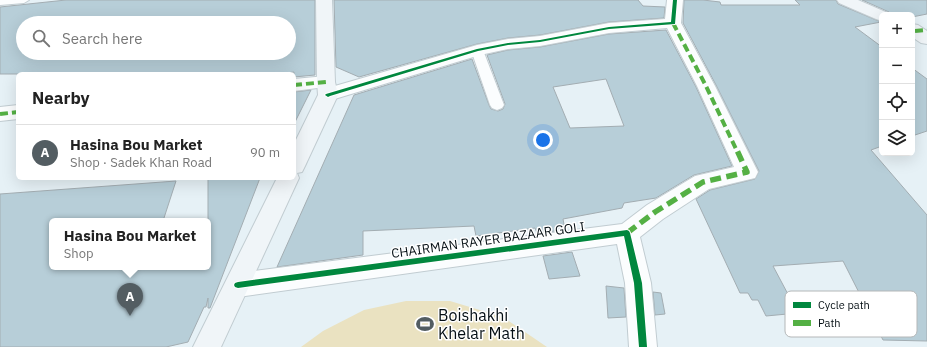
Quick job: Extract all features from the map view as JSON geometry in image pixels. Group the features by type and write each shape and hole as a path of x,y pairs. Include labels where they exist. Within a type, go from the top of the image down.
{"street":[{"path":"296,161 327,88 324,0"},
{"path":"643,347 638,283 627,233 654,212 703,182 747,172 706,86 673,23 675,0"},
{"path":"845,0 879,15"},
{"path":"296,85 327,88 477,50 508,44 540,41 609,28 673,23"},
{"path":"206,347 238,285 287,180"},
{"name":"CHAIRMAN RAYER BAZAAR GOLI","path":"238,285 627,233"}],"lane":[{"path":"0,2 24,0"},
{"path":"477,50 497,105"}],"shaded area":[{"name":"Boishakhi Khelar Math","path":"406,301 450,301 503,317 547,347 301,347 323,331 364,310"}],"building":[{"path":"66,0 315,0 315,75 296,77 296,72 16,72 16,74 0,74 0,7"},
{"path":"334,0 638,0 643,6 665,7 664,18 609,22 540,35 508,38 477,44 359,77 336,67"},
{"path":"684,0 720,2 721,5 800,5 795,0 836,0 838,4 879,21 855,27 879,45 879,147 871,150 927,215 927,341 883,340 881,337 917,337 917,291 858,291 843,261 773,266 786,291 785,291 785,314 766,316 758,300 752,300 748,293 740,293 696,199 710,190 755,179 759,171 683,23"},
{"path":"862,0 927,0 927,14 915,16 915,12 889,12"},
{"path":"666,30 696,87 732,166 694,175 656,198 624,203 622,208 563,219 565,230 537,233 535,228 476,236 474,226 363,231 363,255 277,267 354,95 472,59 491,109 498,111 503,109 505,104 487,55 508,50 540,47 609,34","holes":["606,79 624,126 570,128 553,87"]},
{"path":"915,70 927,79 927,131 915,135"},
{"path":"311,90 296,120 296,92"},
{"path":"208,180 259,180 210,308 208,308 208,298 206,307 204,307 188,342 166,347 0,347 0,194 176,181 164,218 49,218 49,270 211,270 211,218 208,218"},
{"path":"572,252 580,276 549,279 543,256"},
{"path":"606,286 624,288 626,317 608,318"},
{"path":"653,292 661,293 665,314 655,315"}],"marked path":[{"path":"627,233 655,212 703,182 747,172 706,86 673,23"},
{"path":"915,31 927,30"},
{"path":"296,85 326,82"},
{"path":"0,114 16,112"}],"cycle path":[{"path":"328,95 477,50 508,44 540,41 609,28 673,23 675,0"},
{"path":"238,285 627,233 638,283 643,347"}],"place":[{"name":"Hasina Bou Market","path":"130,316"},
{"name":"Boishakhi Khelar Math","path":"425,324"}]}
